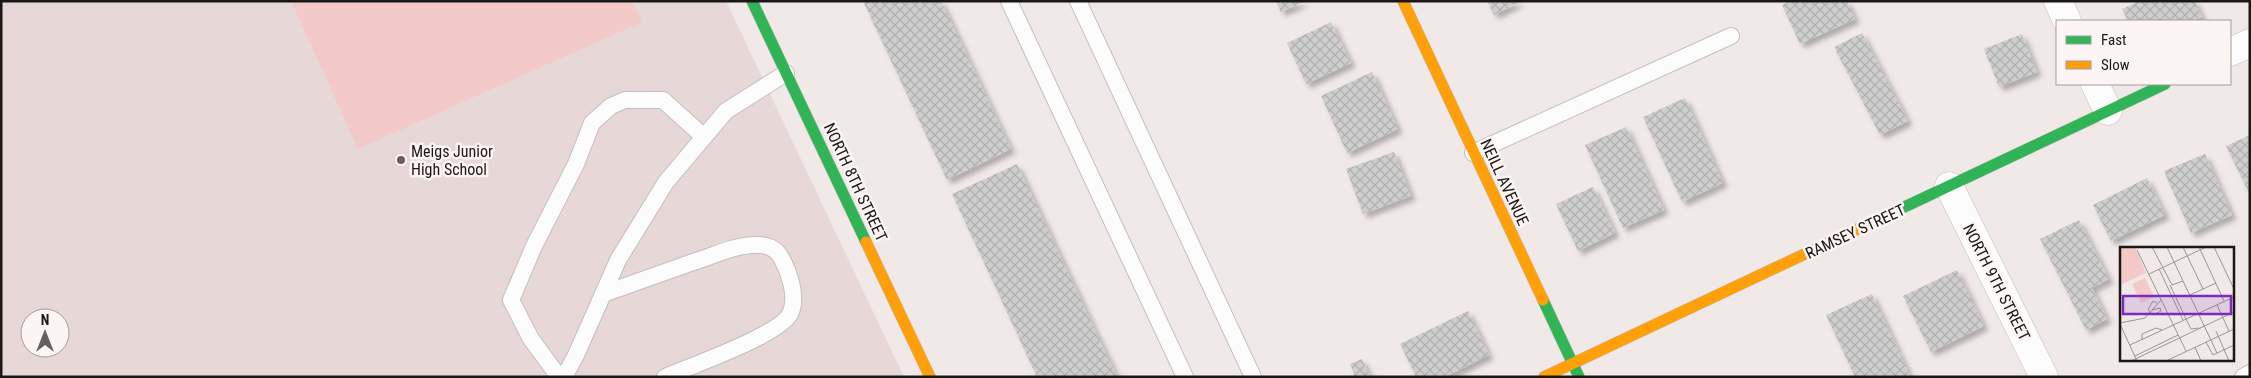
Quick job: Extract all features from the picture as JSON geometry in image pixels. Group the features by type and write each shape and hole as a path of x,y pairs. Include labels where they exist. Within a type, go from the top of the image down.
{"street":[{"name":"NORTH 8TH STREET","path":"752,1 930,377"},
{"name":"NEILL AVENUE","path":"1403,1 1579,377"},
{"path":"2058,1 2067,20"},
{"path":"2231,52 2250,43"},
{"path":"2095,85 2108,111"},
{"name":"RAMSEY STREET","path":"1544,377 2163,85"},
{"name":"NORTH 9TH STREET","path":"1949,186 2044,377"}],"lane":[{"path":"1009,1 1185,377"},
{"path":"1078,1 1252,377"},
{"path":"1473,153 1731,36"},
{"path":"564,377 576,356 618,260 666,182 726,111 786,73"},
{"path":"559,377 531,339 511,300 534,246 576,164 592,123 611,106 625,100 663,100 704,137"},
{"path":"603,294 728,250 758,244 774,247 782,255 792,283 794,300 791,313 785,322 762,335 666,377"},
{"path":"2243,377 2250,373"}],"shaded area":[{"name":"Meigs Junior High School","path":"1,1 726,1 904,377 1,377"},
{"path":"291,1 632,1 642,22 358,149"}],"building":[{"path":"863,1 941,1 1011,149 947,180"},
{"path":"1276,1 1305,1 1281,12"},
{"path":"1487,1 1521,1 1494,15"},
{"path":"1790,1 1847,1 1855,19 1800,44 1782,5"},
{"path":"2140,1 2195,1 2202,17 2194,20 2128,20 2122,9"},
{"path":"1331,22 1351,63 1306,84 1287,43"},
{"path":"1862,33 1908,121 1880,135 1834,47"},
{"path":"2022,34 2037,72 1999,87 1984,49"},
{"path":"1372,72 1398,129 1347,153 1321,96"},
{"path":"1685,98 1723,183 1682,202 1643,117"},
{"path":"1626,127 1664,210 1623,228 1585,145"},
{"path":"2250,135 2250,195 2226,146"},
{"path":"1394,152 1411,196 1363,214 1346,169"},
{"path":"2205,154 2232,215 2191,233 2164,171"},
{"path":"1017,164 1117,377 1037,377 952,194"},
{"path":"2147,178 2165,215 2111,241 2093,205"},
{"path":"1593,187 1615,233 1578,251 1556,204"},
{"path":"2079,220 2109,279 2092,288 2107,319 2086,330 2040,239"},
{"path":"1957,270 1984,326 1931,352 1903,296"},
{"path":"1872,294 1910,376 1908,377 1855,377 1826,315"},
{"path":"1468,311 1489,355 1445,377 1416,377 1400,344"},
{"path":"1362,359 1370,377 1355,377 1350,364"}],"traffic: fast":[{"path":"752,1 866,242"},
{"path":"1898,210 2163,85"},
{"path":"1543,300 1579,377"}],"traffic: slow":[{"path":"1403,1 1543,300"},
{"path":"1544,377 1898,210"},
{"path":"866,242 930,377"}],"place":[{"name":"Meigs Junior High School","path":"401,160"}]}
